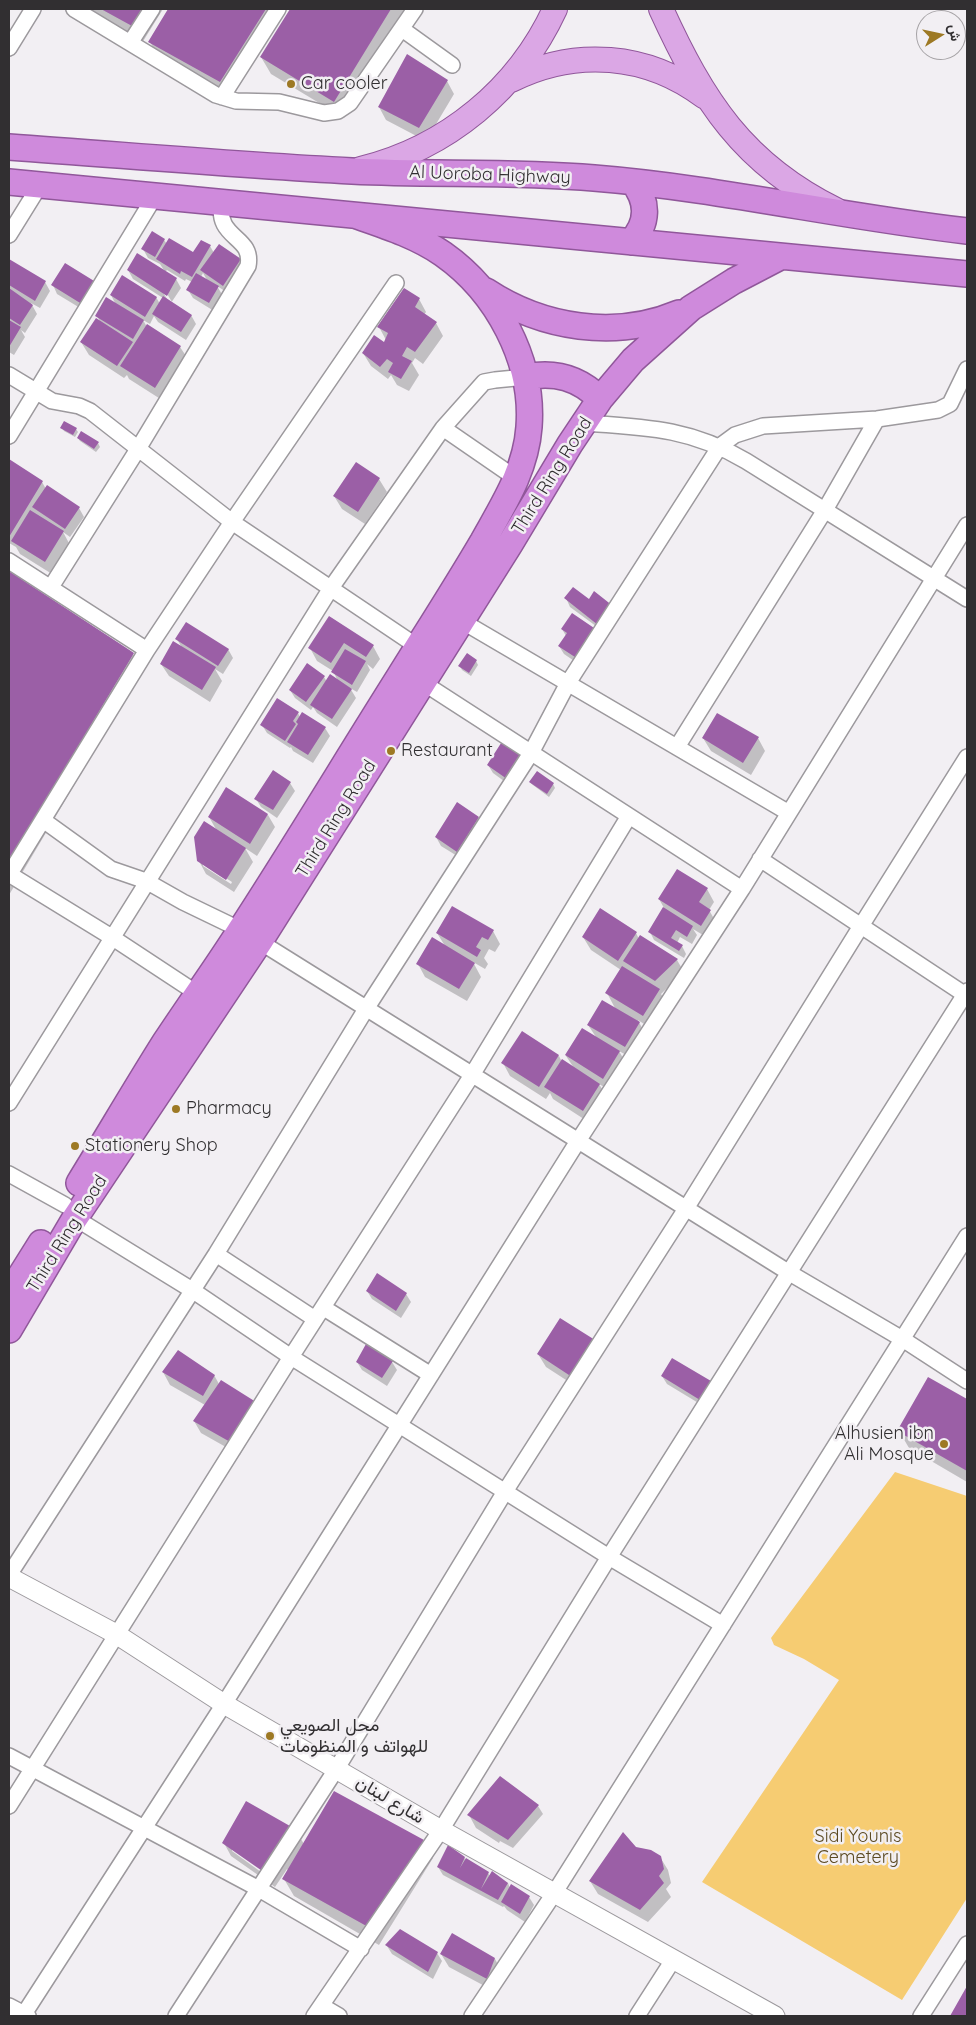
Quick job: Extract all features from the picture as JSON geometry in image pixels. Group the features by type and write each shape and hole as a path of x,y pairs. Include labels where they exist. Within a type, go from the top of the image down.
{"highway":[{"name":"Al Uoroba Highway","path":"9,146 353,171 512,174 593,178 698,190 916,226 967,231"},
{"path":"9,182 967,274"},
{"path":"631,242 641,229 645,213 642,196 633,182"},
{"name":"Third Ring Road","path":"9,1330 70,1211 165,1042 198,994 250,936 418,647 469,564 517,479 525,454 529,429 526,377 511,337 480,286 458,265 428,244 389,227 357,216"},
{"name":"Third Ring Road","path":"9,1294 70,1211 250,936 422,682 600,399 633,360 691,308 734,281 780,257"},
{"path":"480,286 514,308 533,316 572,326 613,328 633,326 653,322 691,308"},
{"path":"526,377 549,374 566,377 582,384 600,399"}],"main road":[{"path":"353,171 396,158 437,139 474,113 507,82 534,48 555,9"},
{"path":"661,9 708,99 745,146 767,166 816,200 842,213"},
{"path":"507,82 543,66 581,59 601,58 639,64 658,70 676,78 708,99"}],"street":[{"path":"74,9 222,97 236,101 270,101 324,113 345,108 355,98 415,9"},
{"path":"130,43 152,9"},
{"path":"222,97 278,9"},
{"path":"9,48 28,10"},
{"path":"402,29 452,65"},
{"path":"9,235 40,185"},
{"path":"9,436 155,196"},
{"path":"51,587 138,449 248,266 246,246 230,234 223,222 221,216 222,202"},
{"path":"198,994 113,938 9,874 147,650 232,522 396,283"},
{"path":"9,1576 216,1254 366,1009 532,753 568,683 720,446 735,435 763,426 877,419 938,410 950,404 967,369"},
{"path":"9,375 36,392 57,402 84,408 232,522 418,647"},
{"path":"9,1103 113,938 146,881 331,588 443,428 484,382 526,377"},
{"path":"677,746 825,510 877,419"},
{"path":"584,423 668,430 704,439 720,446 967,599"},
{"path":"443,428 517,479"},
{"path":"9,2006 26,2015 578,1141 742,889 967,525"},
{"path":"9,561 147,650"},
{"path":"460,620 789,813"},
{"path":"422,682 742,889"},
{"path":"176,2016 337,1768 506,1490 687,1208 967,757"},
{"path":"9,1806 291,1356 320,1314 472,1075 629,816"},
{"path":"43,820 111,869 146,881 250,936 788,1272 904,1340 967,1381"},
{"path":"339,2016 318,2011 441,1830 609,1557 966,993 760,859"},
{"path":"9,1174 70,1211 291,1356 506,1490 609,1557 723,1625"},
{"path":"472,2016 555,1892 904,1340 967,1236"},
{"path":"216,1254 431,1375"},
{"name":"شارع لبنان","path":"9,1576 116,1634 224,1704 441,1830 775,2016"},
{"path":"9,1756 144,1827 361,1948"},
{"path":"921,2016 967,1944"},
{"path":"636,2016 673,1960"}],"green space":[{"name":"Sidi Younis Cemetery","path":"895,1472 967,1496 967,1898 902,2000 702,1882 839,1680 804,1659 774,1645 771,1638"}],"building":[{"path":"101,9 143,9 132,26"},
{"path":"168,9 266,9 220,82 148,42"},
{"path":"290,9 391,9 334,102 260,57"},
{"path":"407,54 448,80 419,128 378,107"},
{"path":"152,231 165,239 155,257 141,249"},
{"path":"169,238 193,252 201,240 211,245 192,277 181,271 180,274 156,259"},
{"path":"219,244 241,259 223,286 200,270"},
{"path":"137,253 177,278 167,296 127,270"},
{"path":"9,259 46,281 35,301 9,285"},
{"path":"65,263 99,284 85,306 51,285"},
{"path":"196,273 219,286 209,303 186,290"},
{"path":"122,275 157,297 145,317 110,295"},
{"path":"9,288 33,305 20,325 9,318"},
{"path":"404,288 420,298 415,307 437,322 415,352 407,347 402,356 412,361 401,379 388,372 393,363 387,359 380,367 362,353 374,335 384,342 388,333 377,327"},
{"path":"163,296 192,315 181,332 152,314"},
{"path":"106,297 144,320 133,339 95,316"},
{"path":"96,318 133,342 117,366 80,342"},
{"path":"9,320 21,327 9,347"},
{"path":"147,324 181,346 155,388 120,366"},
{"path":"64,421 77,428 73,435 60,428"},
{"path":"81,431 99,442 94,449 77,438"},
{"path":"9,459 43,481 9,537"},
{"path":"356,462 380,478 358,512 333,496"},
{"path":"47,485 80,507 65,529 32,507"},
{"path":"30,510 64,531 45,562 11,541"},
{"path":"9,571 134,653 9,862"},
{"path":"573,587 589,599 594,591 613,606 598,625 564,598"},
{"path":"572,613 597,630 578,659 558,646 567,633 561,629"},
{"path":"329,616 374,645 366,657 344,643 331,663 308,648"},
{"path":"186,622 229,649 218,666 175,639"},
{"path":"173,641 216,667 202,690 160,664"},
{"path":"345,649 366,661 352,685 331,672"},
{"path":"467,653 477,660 469,673 458,666"},
{"path":"307,663 325,676 306,702 289,690"},
{"path":"330,674 352,689 332,719 310,705"},
{"path":"277,698 299,712 293,721 296,724 285,741 260,725"},
{"path":"302,712 326,727 308,755 287,742 298,724 296,722"},
{"path":"717,713 759,737 743,763 702,738"},
{"path":"503,740 524,754 507,779 487,765"},
{"path":"273,770 291,782 273,810 254,799"},
{"path":"537,771 554,783 547,794 529,782"},
{"path":"226,787 268,814 250,844 208,817"},
{"path":"457,802 479,817 457,852 435,837"},
{"path":"204,821 246,848 226,880 197,861 194,837"},
{"path":"677,869 708,888 699,902 711,910 701,926 658,899"},
{"path":"452,906 494,930 488,940 482,937 476,947 481,950 477,957 436,933"},
{"path":"663,907 693,926 687,937 676,930 671,938 683,945 679,951 648,932"},
{"path":"600,908 637,932 618,961 582,937"},
{"path":"640,935 678,959 655,981 623,961"},
{"path":"432,937 475,963 459,989 416,964"},
{"path":"622,966 660,989 643,1016 605,993"},
{"path":"602,1000 640,1022 625,1047 587,1025"},
{"path":"582,1028 620,1051 603,1079 565,1055"},
{"path":"522,1031 559,1055 539,1087 501,1063"},
{"path":"562,1059 600,1084 583,1111 544,1087"},
{"path":"377,1273 407,1293 396,1311 366,1291"},
{"path":"560,1318 595,1340 572,1377 537,1354"},
{"path":"366,1344 393,1361 382,1378 356,1362"},
{"path":"178,1350 215,1375 203,1396 162,1372"},
{"path":"672,1358 711,1381 700,1400 661,1376"},
{"path":"928,1377 967,1399 967,1471 897,1431"},
{"path":"221,1380 256,1402 232,1443 193,1421"},
{"path":"500,1776 539,1805 508,1840 467,1815"},
{"path":"334,1791 424,1840 370,1928 282,1879"},
{"path":"246,1801 297,1830 268,1875 222,1843"},
{"path":"623,1832 636,1847 651,1850 661,1856 664,1869 659,1876 664,1883 640,1910 589,1881"},
{"path":"448,1845 465,1857 460,1868 466,1858 489,1872 481,1889 492,1871 508,1883 498,1900 437,1867"},
{"path":"511,1884 530,1896 520,1914 501,1902"},
{"path":"400,1929 438,1952 428,1972 385,1945"},
{"path":"452,1933 495,1958 487,1979 440,1954"},
{"path":"967,1986 967,2016 950,2016"}],"place":[{"name":"Car cooler","path":"291,84"},
{"name":"Restaurant","path":"391,751"},
{"name":"Pharmacy","path":"176,1109"},
{"name":"Stationery Shop","path":"75,1146"},
{"name":"Alhusien ibn Ali Mosque","path":"944,1444"},
{"name":"محل الصويعي للهواتف و المنظومات","path":"270,1736"}]}
